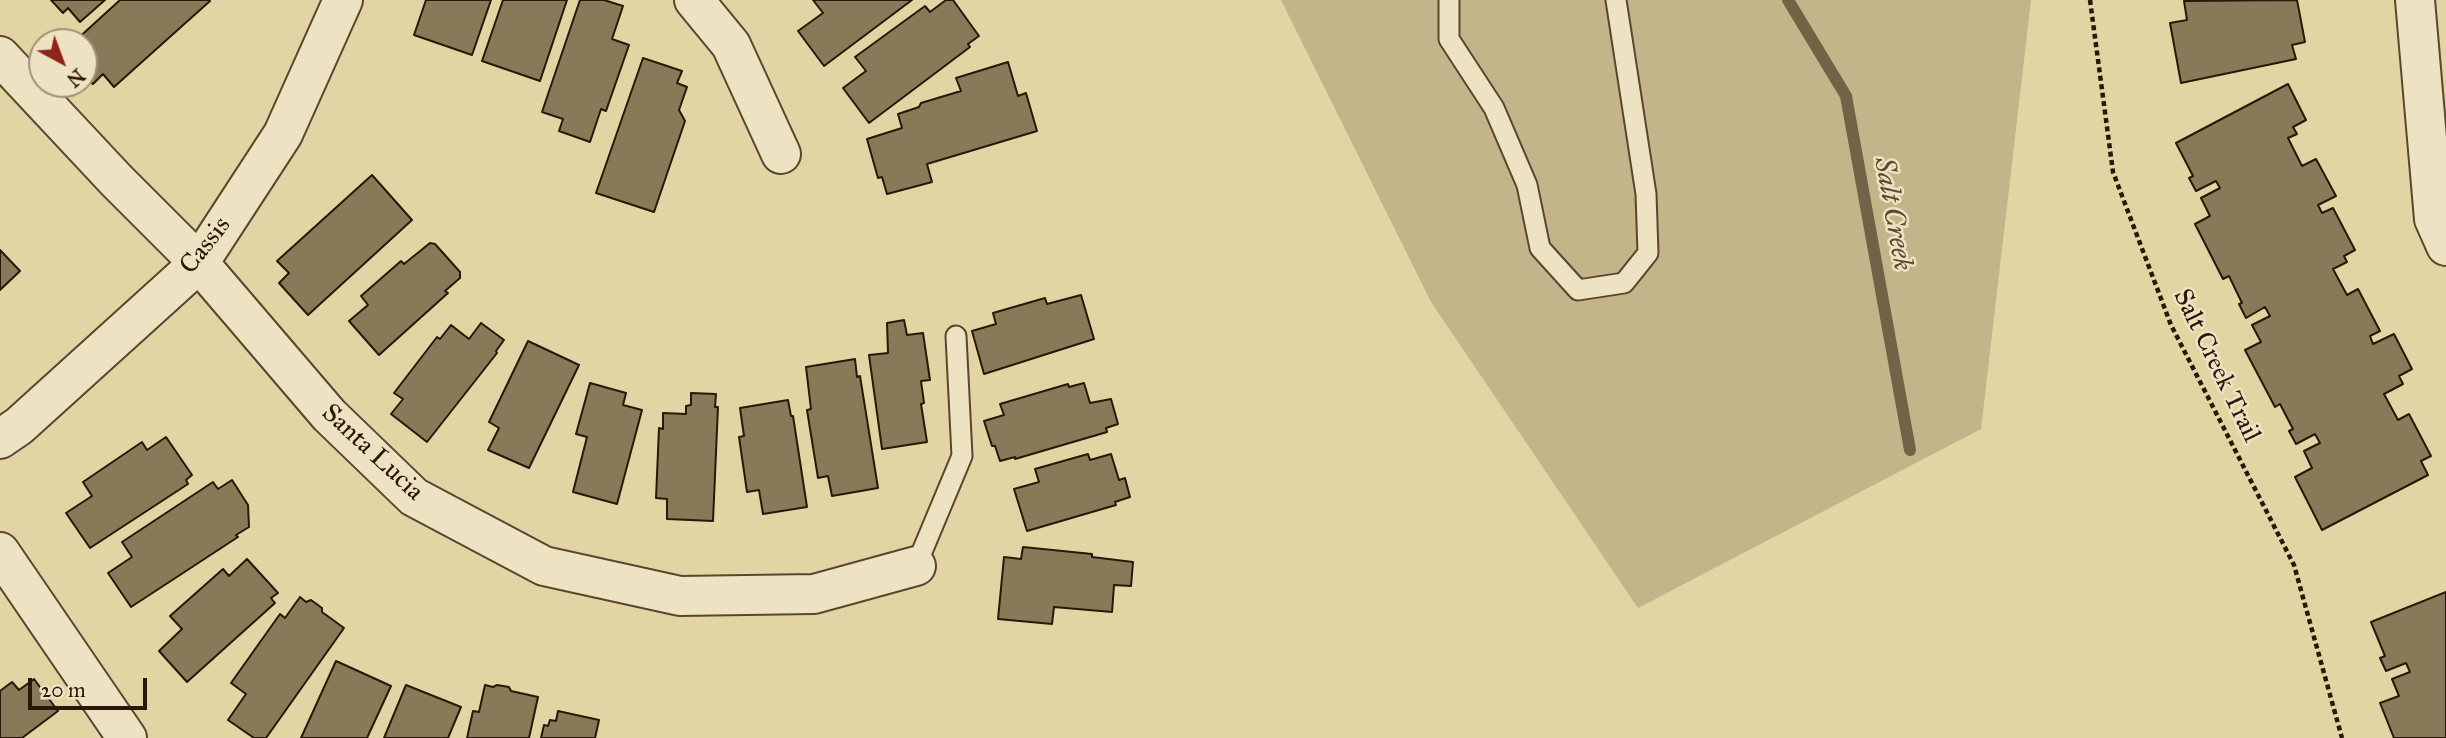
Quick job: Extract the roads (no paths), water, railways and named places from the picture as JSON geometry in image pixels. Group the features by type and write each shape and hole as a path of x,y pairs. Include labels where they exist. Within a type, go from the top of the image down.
{"street":[{"name":"Cassis","path":"0,439 19,426 199,263 283,134 343,0"},
{"path":"694,0 731,45 781,154"},
{"path":"2415,0 2434,219 2446,246"},
{"name":"Santa Lucia","path":"0,56 116,180 199,263 329,415 414,497 544,566 680,596 814,594 916,566"},
{"path":"0,552 127,738"}],"lane":[{"path":"1449,0 1449,39 1494,108 1527,184 1540,248 1578,290 1624,284 1648,253 1646,194 1616,0"},
{"path":"916,566 962,456 956,336"}],"waterway":[{"name":"Salt Creek","path":"1788,0 1846,96 1910,450"}]}
